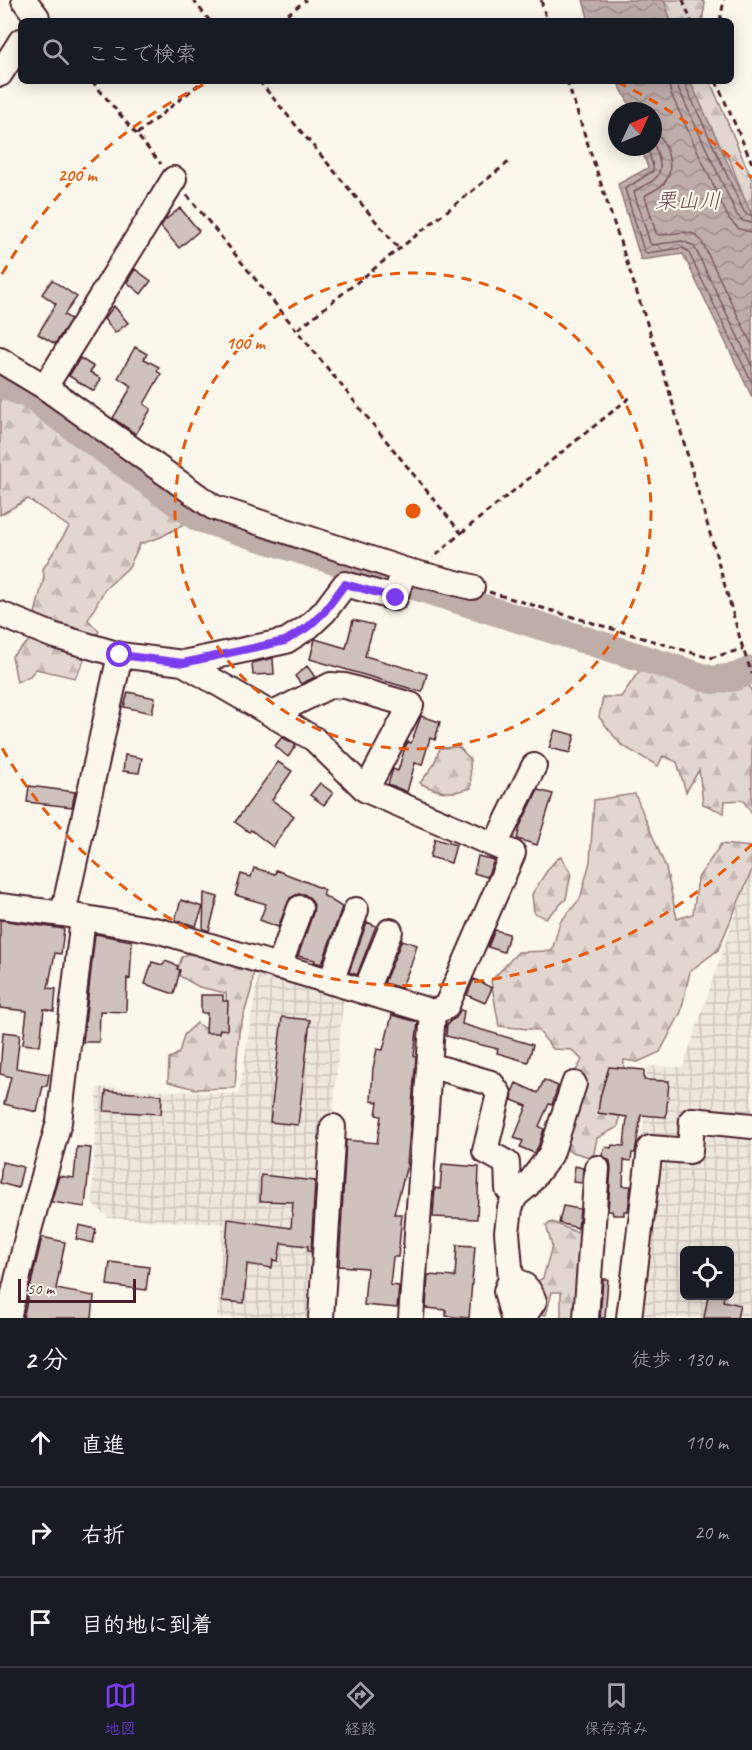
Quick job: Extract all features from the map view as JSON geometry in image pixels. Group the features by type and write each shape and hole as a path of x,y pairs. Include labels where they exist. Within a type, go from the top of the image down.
{"street":[{"path":"24,0 36,18"},
{"path":"0,74 18,46"},
{"path":"45,387 174,179"},
{"path":"0,360 45,387 213,507 410,572 472,587"},
{"path":"0,614 52,635 120,655 183,663 285,641 308,627 324,612 345,584 396,598 410,572"},
{"path":"8,1318 29,1230 59,1122 73,916 120,655"},
{"path":"0,906 160,931 433,1012 446,1007 513,852 366,790 314,739 183,663"},
{"path":"273,714 332,685 345,686 411,705 366,790"},
{"path":"495,845 534,766"},
{"path":"279,967 300,908"},
{"path":"331,982 356,910"},
{"path":"365,992 390,931"},
{"path":"411,1318 433,1012"},
{"path":"429,1065 491,1083 499,1094 485,1150 507,1163 514,1161 537,1173"},
{"path":"513,1318 506,1291 510,1279 507,1232 510,1208 515,1196 527,1186 552,1154 574,1084"},
{"path":"629,1318 650,1148 690,1151 692,1120 752,1126"},
{"path":"321,1318 333,1127"},
{"path":"507,1163 508,1189 515,1196"},
{"path":"586,1318 597,1168"},
{"path":"510,1279 520,1281 530,1290 534,1301 523,1318"}],"path":[{"path":"193,0 208,18"},
{"path":"283,18 306,0"},
{"path":"541,0 547,18"},
{"path":"682,0 690,18"},
{"path":"721,18 724,0"},
{"path":"95,84 298,329 461,533"},
{"path":"137,134 199,84"},
{"path":"262,84 399,249"},
{"path":"568,84 668,387 752,674"},
{"path":"717,84 752,163"},
{"path":"298,329 510,161"},
{"path":"410,572 633,395"},
{"path":"472,587 710,658 743,649"}],"shaded area":[{"path":"752,865 752,1318 631,1318 647,1066 683,1067"},
{"path":"259,969 344,991 315,1318 217,1318 223,1224 108,1218 92,1204 97,1087 239,1094"}],"green space":[{"path":"663,0 702,0 705,4 703,18 668,18"},
{"path":"688,84 711,84 752,180 752,220 730,160 702,125"},
{"path":"0,364 39,387 145,482 184,524 161,537 140,544 129,567 105,589 88,620 99,631 75,678 36,669 30,676 17,682 12,656 28,642 44,577 43,569 69,527 28,499 0,515"},
{"path":"641,668 705,684 748,682 752,693 752,814 743,800 725,801 724,813 703,804 699,770 686,792 677,762 663,756 658,766 621,745 599,717 603,697 621,697"},
{"path":"459,747 470,759 471,788 457,792 445,792 420,783 433,766 440,748"},
{"path":"635,794 666,868 677,919 693,914 698,878 721,844 752,847 752,870 718,950 690,971 681,1012 660,1052 638,1062 624,1060 623,1099 618,1127 597,1138 593,1158 569,1151 547,1122 566,1097 570,1081 582,1060 572,1050 553,1049 538,1030 499,1026 491,981 518,952 552,951 560,922 580,899 590,862 594,800"},
{"path":"561,857 571,873 566,899 546,918 534,913 532,894 549,868"},
{"path":"197,949 255,950 252,987 239,1031 235,1088 196,1089 168,1082 169,1059 179,1053 184,1035 197,1023 203,1028 227,1027 226,993 199,987 176,974 182,957"},
{"path":"552,1222 576,1232 586,1222 579,1318 561,1318 561,1292 552,1292 546,1315 535,1314 532,1285 543,1278 552,1246 546,1225"}],"water":[{"path":"583,0 664,0 670,18 588,18"},
{"name":"栗山川","path":"619,84 691,84 752,215 752,397 683,254 641,260 618,184 648,168 644,156 662,156 662,102 628,102"}],"building":[{"path":"180,208 199,231 179,248 161,227 164,221"},
{"path":"135,269 151,281 141,294 127,282"},
{"path":"52,280 77,297 64,315 71,319 55,344 38,334 56,304 42,294"},
{"path":"114,306 128,323 115,333 104,319"},
{"path":"135,347 147,354 144,359 159,367 157,371 161,374 144,404 151,409 136,434 113,418 132,386 118,378"},
{"path":"80,358 94,367 90,372 101,379 94,391 69,376"},
{"path":"353,620 374,625 365,656 427,674 422,692 310,659 315,639 346,648"},
{"path":"273,658 274,674 253,675 252,663"},
{"path":"307,666 315,677 301,684 295,676"},
{"path":"128,692 155,698 152,713 124,707"},
{"path":"421,716 440,722 435,740 430,738 422,765 415,763 407,792 388,784 393,769 398,771 405,747 408,742 411,743"},
{"path":"555,730 575,735 570,753 549,748"},
{"path":"282,737 296,745 288,757 275,746"},
{"path":"125,755 142,758 139,773 123,771"},
{"path":"278,762 292,771 272,800 294,816 273,847 251,830 249,832 235,822"},
{"path":"320,783 333,793 324,805 310,795"},
{"path":"29,786 75,792 72,807 27,802"},
{"path":"538,790 553,794 537,845 517,839 520,826"},
{"path":"435,839 456,845 451,863 430,857"},
{"path":"478,856 494,860 487,877 474,873"},
{"path":"254,868 275,874 276,870 325,890 323,895 342,907 322,964 298,956 313,913 314,905 310,898 304,894 298,894 290,898 278,927 260,920 266,904 235,895 241,874 251,877"},
{"path":"204,893 218,897 209,931 203,929"},
{"path":"181,900 203,907 196,926 175,920"},
{"path":"0,920 64,929 61,954 55,953 48,988 56,989 54,1011 44,1009 40,1046 23,1044 27,1011 0,1008"},
{"path":"367,922 376,926 357,975 349,972"},
{"path":"495,930 509,934 504,952 488,947"},
{"path":"95,934 132,941 130,979 127,978 126,1012 100,1011 99,1042 83,1042"},
{"path":"402,940 417,945 401,988 384,983"},
{"path":"165,961 178,966 177,969 180,970 174,994 145,984 152,962 163,965"},
{"path":"474,979 492,988 485,1003 467,995"},
{"path":"201,995 223,995 223,1001 228,1001 227,1030 220,1029 219,1033 206,1033 207,1013 201,1013"},
{"path":"460,1010 464,1011 462,1024 533,1045 528,1062 497,1053 498,1049 446,1036 447,1023 449,1024 456,1018"},
{"path":"392,1015 418,1022 407,1165 394,1214 402,1214 398,1257 393,1257 390,1285 399,1286 397,1308 364,1305 367,1268 339,1266 346,1140 377,1143 381,1116 376,1115 378,1102 371,1101 373,1068 377,1049 383,1050"},
{"path":"282,1017 310,1020 298,1125 270,1122"},
{"path":"3,1032 20,1034 16,1068 49,1074 47,1086 43,1086 37,1112 4,1104 11,1077 0,1074"},
{"path":"609,1067 644,1070 644,1080 669,1081 666,1117 641,1115 635,1153 632,1153 631,1161 624,1160 623,1186 631,1186 628,1211 624,1211 624,1215 613,1215 612,1211 608,1211 611,1168 610,1161 602,1155 605,1147 624,1146 627,1117 598,1113"},
{"path":"544,1080 558,1086 552,1105 549,1104 539,1126 544,1129 534,1153 520,1147 523,1141 514,1138 527,1106 512,1100 513,1090 516,1083 538,1093"},
{"path":"106,1091 162,1095 161,1114 104,1111"},
{"path":"77,1147 91,1148 85,1207 51,1202 59,1176 74,1178"},
{"path":"2,1162 23,1167 18,1188 0,1183"},
{"path":"442,1164 479,1167 477,1219 433,1217 435,1188 440,1189"},
{"path":"575,1166 583,1168 582,1183 573,1182"},
{"path":"261,1175 315,1181 311,1252 308,1251 308,1246 281,1243 278,1261 273,1260 272,1268 247,1264 244,1303 222,1301 228,1219 291,1228 293,1202 260,1201"},
{"path":"563,1206 580,1209 578,1228 559,1223"},
{"path":"79,1225 96,1229 93,1243 76,1239"},
{"path":"42,1237 65,1242 56,1289 94,1296 92,1318 23,1318"},
{"path":"457,1245 475,1246 469,1318 446,1316 446,1310 426,1308 428,1275 455,1277"},
{"path":"110,1262 149,1267 146,1290 107,1285"},
{"path":"603,1279 608,1279 605,1318 600,1318"},
{"path":"707,1300 723,1300 740,1305 737,1318 704,1318"}],"waterway":[{"path":"0,384 29,395 198,518 712,680 735,677 752,670"}],"route":[{"path":"120,655 183,663 285,641 308,627 324,612 345,584 396,598"}]}
